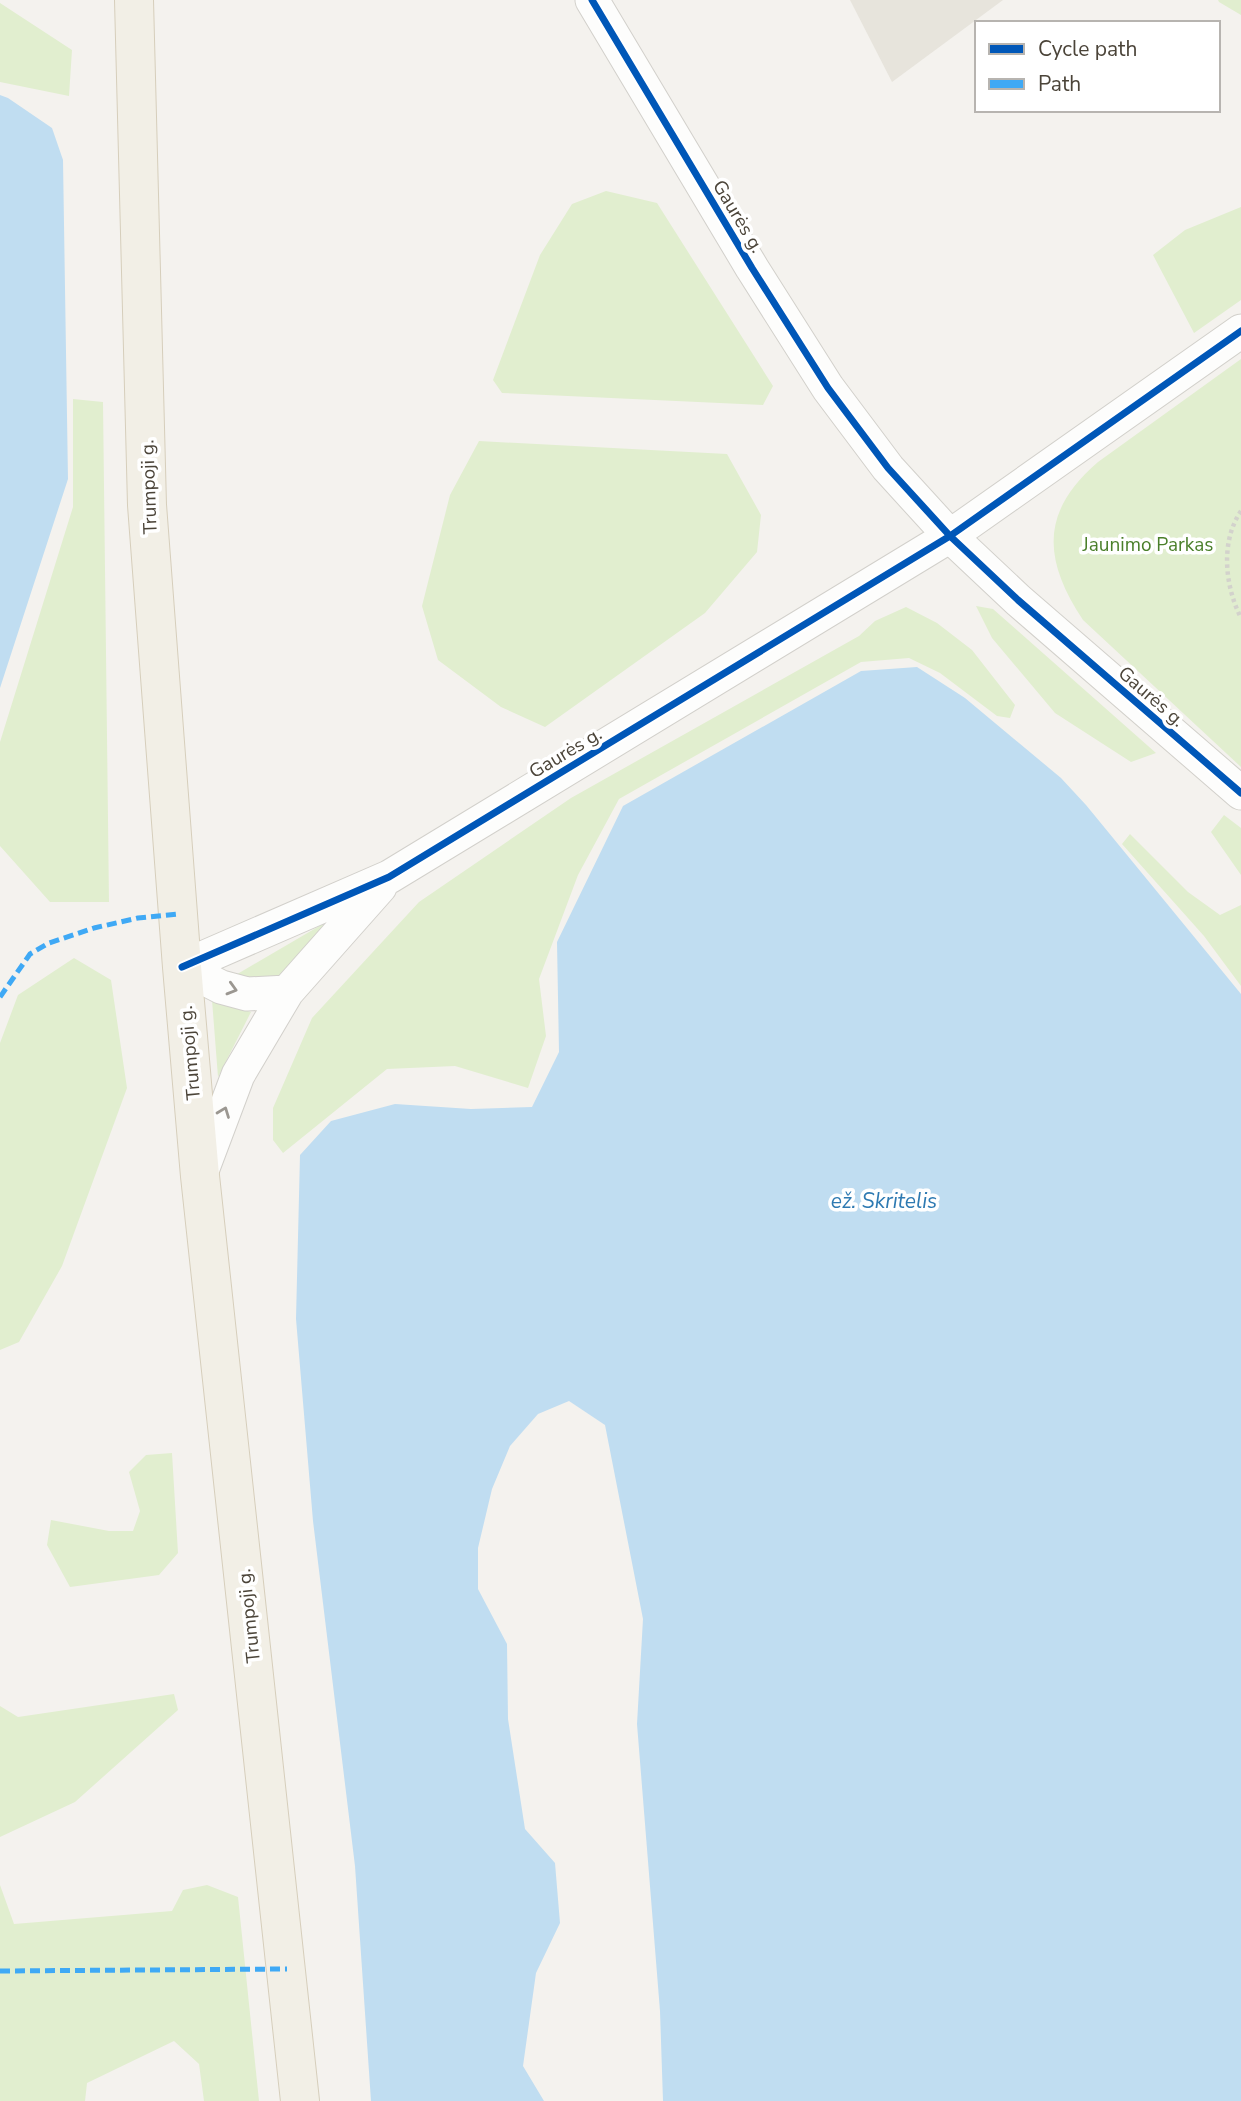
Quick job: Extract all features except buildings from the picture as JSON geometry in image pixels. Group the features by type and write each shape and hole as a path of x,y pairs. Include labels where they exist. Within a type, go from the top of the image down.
{"main road":[{"name":"Trumpoji g.","path":"134,0 148,505 182,967 200,1176 300,2101"}],"street":[{"name":"Gaurės g.","path":"592,0 752,268 828,388 888,468 950,536 1069,645 1241,793"},
{"name":"Gaurės g.","path":"182,967 389,877 950,536 1241,331"},
{"name":"Gaurės g.","path":"200,1176 239,1074 287,992 389,877"},
{"path":"182,967 221,986 247,994 287,992"}],"path":[{"path":"1241,510 1229,542 1227,571 1235,607 1241,618"}],"shaded area":[{"path":"850,0 1003,0 892,82"}],"green space":[{"path":"1218,0 1241,0 1241,15 1219,2"},
{"path":"0,3 72,50 69,96 0,82"},
{"path":"606,191 657,203 773,386 763,405 502,393 493,380 540,255 572,204"},
{"path":"1241,207 1241,300 1194,333 1153,255 1185,230"},
{"name":"Jaunimo Parkas","path":"1241,359 1241,767 1083,620 1060,577 1054,537 1057,518 1066,499 1098,462"},
{"path":"73,399 103,402 109,902 50,902 0,846 0,742 73,507"},
{"path":"479,441 727,454 761,515 757,552 705,613 545,727 501,707 438,660 422,606 450,495"},
{"path":"976,606 993,609 1156,753 1131,762 1055,713 992,638"},
{"path":"906,607 937,623 972,650 1015,705 1010,718 997,716 940,673 909,658 861,662 619,799 578,875 539,979 546,1036 528,1088 455,1066 387,1069 283,1153 273,1140 273,1108 312,1018 419,902 571,798 859,636 875,621"},
{"path":"1224,815 1241,828 1241,875 1211,832"},
{"path":"1130,834 1188,892 1220,915 1241,905 1241,986 1204,936 1122,844"},
{"path":"357,904 278,978 246,980 234,976"},
{"path":"74,958 111,980 127,1088 62,1266 19,1342 0,1350 0,1043 18,995"},
{"path":"212,1000 251,1012 218,1077"},
{"path":"172,1453 178,1553 159,1575 70,1587 47,1545 51,1520 109,1531 133,1531 140,1511 129,1472 146,1455"},
{"path":"174,1694 178,1710 75,1802 0,1837 0,1706 18,1717"},
{"path":"0,1885 14,1924 172,1911 183,1890 207,1885 238,1897 259,2101 204,2101 199,2064 174,2041 87,2083 85,2101 0,2101"}],"water":[{"path":"0,95 52,128 63,160 68,479 0,688"},
{"name":"ež. Skritelis","path":"917,667 965,698 1061,778 1241,994 1241,2101 663,2101 660,2011 637,1724 643,1619 605,1425 569,1401 538,1414 510,1446 492,1489 478,1548 478,1589 507,1644 508,1719 525,1829 555,1863 560,1923 536,1973 523,2066 544,2101 371,2101 355,1866 313,1521 296,1319 300,1155 331,1121 395,1104 471,1109 532,1107 559,1052 557,942 623,806 861,671"}],"marked path":[{"path":"0,997 30,954 49,943 94,928 138,918 178,914"},
{"path":"0,1971 287,1969"}],"cycle path":[{"path":"592,0 752,268 828,388 888,468 950,536 1018,600 1241,793"},
{"path":"182,967 389,877 950,536 1241,331"}]}
